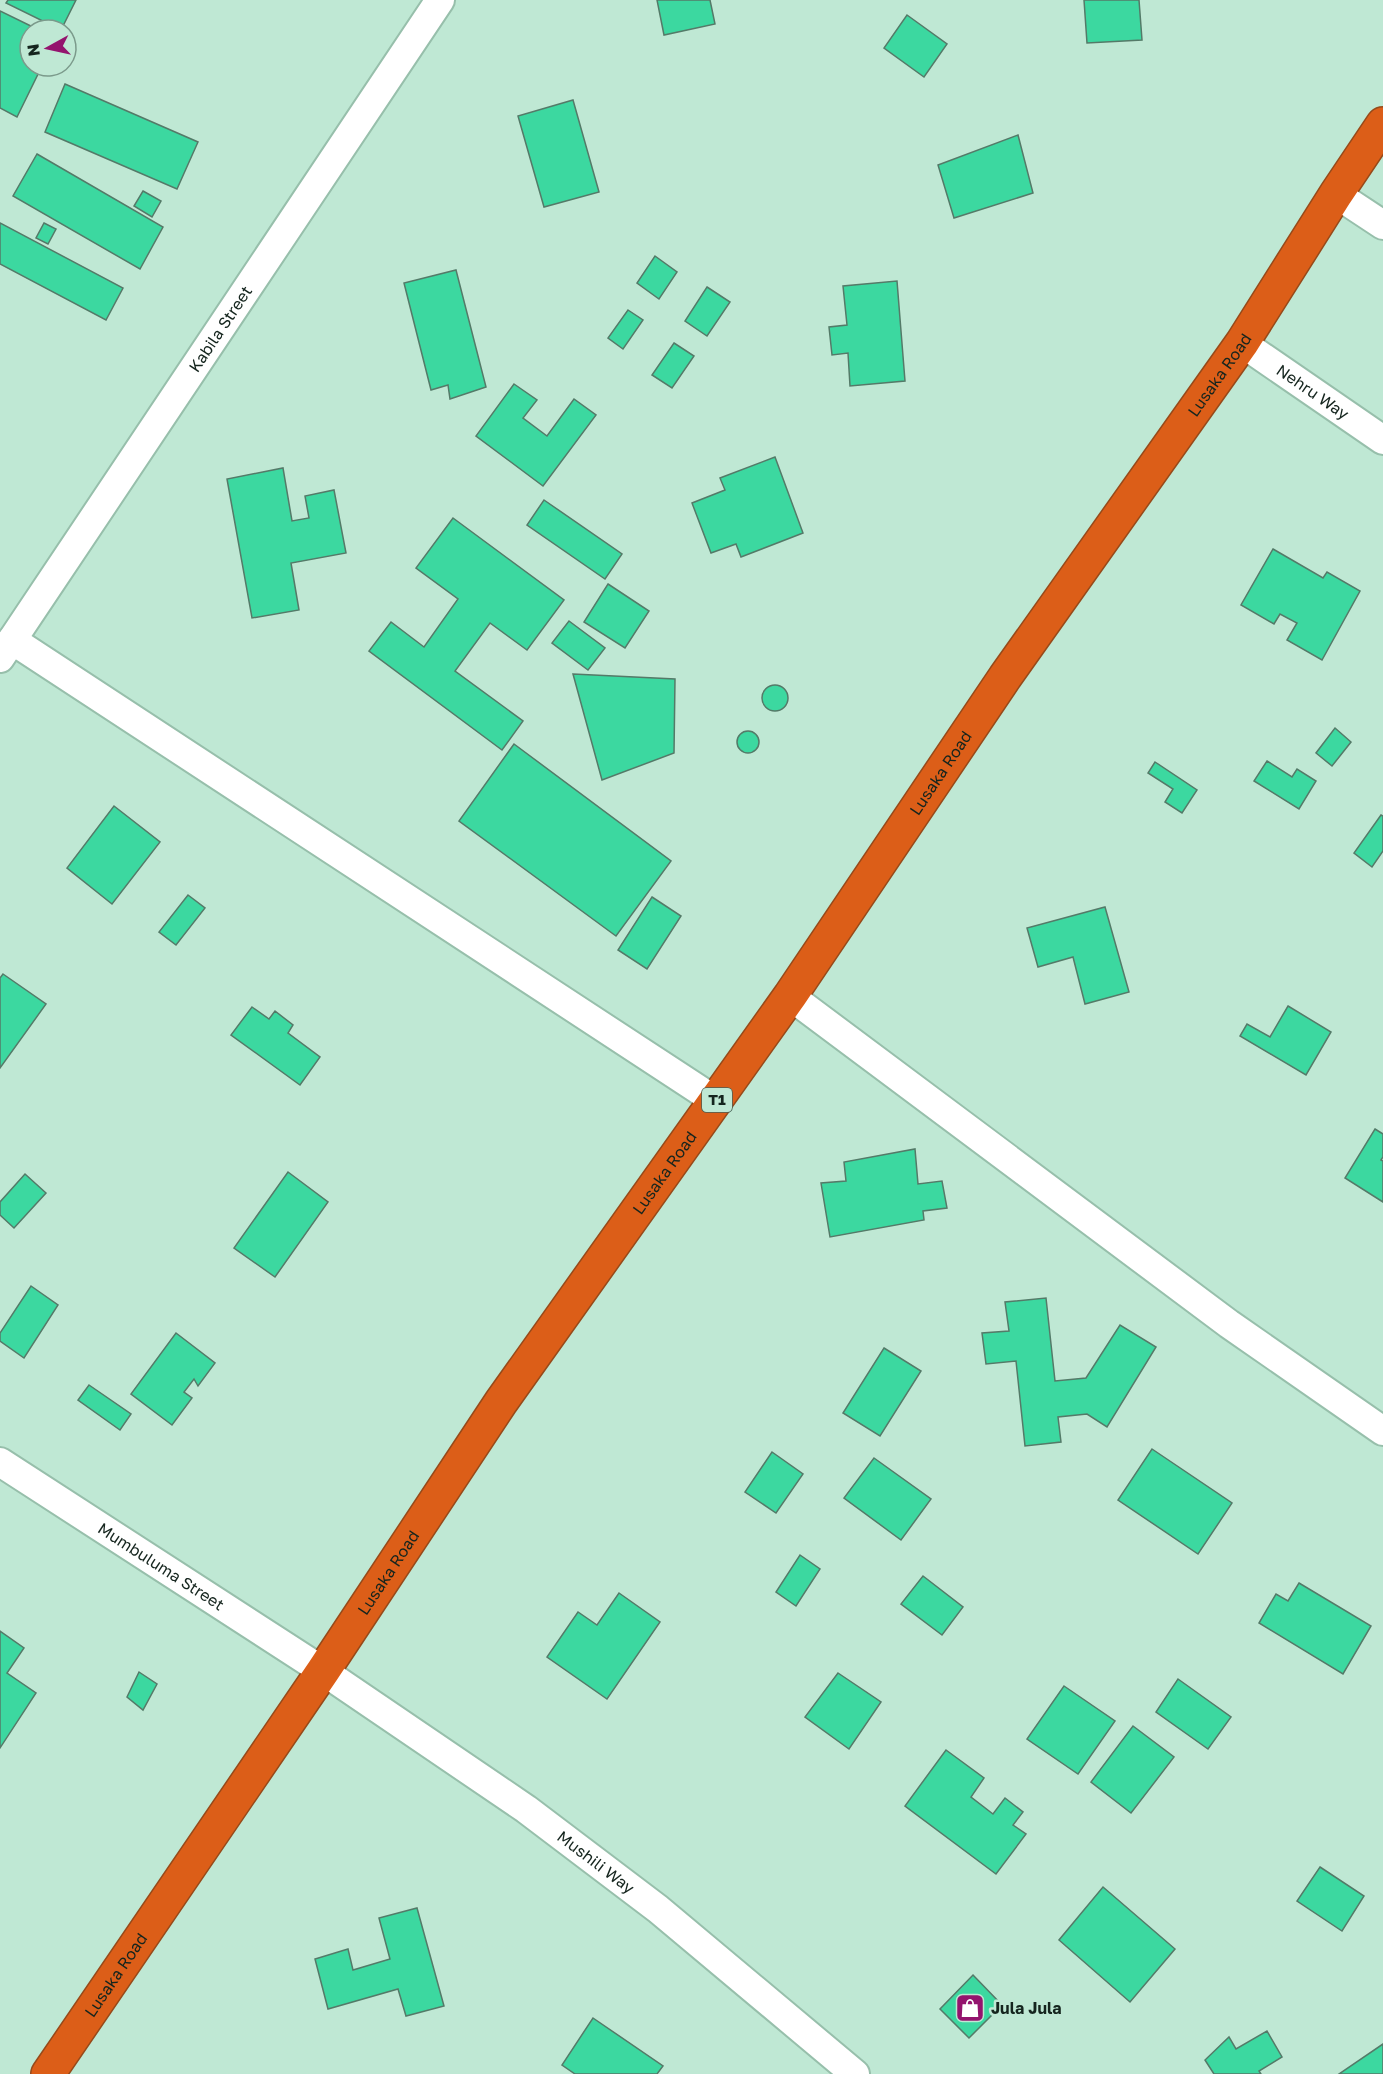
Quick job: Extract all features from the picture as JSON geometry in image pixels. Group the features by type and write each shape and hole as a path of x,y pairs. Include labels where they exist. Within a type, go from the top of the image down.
{"highway":[{"name":"Lusaka Road","path":"48,2074 323,1671 501,1402 790,996 1005,676 1242,343 1383,124"}],"street":[{"name":"Kabila Street","path":"6,649 440,0"},
{"path":"1336,194 1383,225"},
{"name":"Nehru Way","path":"1242,343 1383,440"},
{"path":"6,649 716,1101"},
{"path":"790,996 1229,1324 1383,1431"},
{"name":"Mumbuluma Street","path":"0,1462 323,1671"},
{"name":"Mushili Way","path":"323,1671 526,1809 658,1909 855,2074"}],"building":[{"path":"8,0 76,0 67,18 37,18 6,3"},
{"path":"657,0 710,0 715,24 664,35"},
{"path":"1084,0 1139,0 1142,40 1087,43"},
{"path":"0,11 18,20 18,78 36,78 17,117 0,108"},
{"path":"907,15 947,44 924,77 884,48"},
{"path":"65,84 198,142 177,189 45,132"},
{"path":"573,100 599,192 544,207 518,116"},
{"path":"1018,135 1033,193 954,218 938,165"},
{"path":"37,154 163,227 140,269 13,196"},
{"path":"143,191 161,201 152,217 134,206"},
{"path":"0,223 123,288 106,320 0,264"},
{"path":"44,223 56,229 48,244 36,238"},
{"path":"655,256 677,272 659,299 637,283"},
{"path":"456,270 486,387 450,399 448,385 431,390 404,283"},
{"path":"897,281 905,381 850,386 848,353 832,355 829,327 847,325 843,286"},
{"path":"707,287 730,302 707,336 685,321"},
{"path":"628,310 643,320 623,349 608,338"},
{"path":"674,343 694,356 672,388 652,375"},
{"path":"514,384 537,400 523,418 547,436 574,399 596,415 543,486 476,436"},
{"path":"775,457 803,533 741,557 736,544 711,553 692,503 725,490 720,478"},
{"path":"283,468 292,521 309,518 305,496 334,490 346,553 291,563 299,610 252,618 227,479"},
{"path":"544,500 622,554 605,579 527,525"},
{"path":"453,518 564,600 527,650 490,623 455,671 523,721 502,750 369,651 391,622 424,647 458,599 416,568"},
{"path":"1273,549 1323,578 1327,572 1360,591 1322,660 1287,640 1297,623 1280,614 1274,624 1241,605"},
{"path":"608,584 649,611 625,648 584,622"},
{"path":"569,621 605,648 588,670 552,643"},
{"path":"573,674 675,679 674,753 602,780"},
{"path":"775,685 784,689 788,698 784,707 775,711 766,707 762,698 766,689"},
{"path":"1335,728 1351,742 1332,766 1316,753"},
{"path":"748,731 756,734 759,742 756,750 748,753 740,750 737,742 740,734"},
{"path":"514,744 671,861 616,936 459,821"},
{"path":"1267,761 1292,777 1297,769 1316,781 1299,809 1254,781"},
{"path":"1155,762 1197,790 1182,813 1165,802 1173,789 1148,773"},
{"path":"114,806 160,842 112,904 67,868"},
{"path":"1381,815 1383,816 1383,851 1372,867 1354,853"},
{"path":"188,895 205,908 176,945 159,932"},
{"path":"652,897 681,916 647,969 618,950"},
{"path":"1105,907 1129,992 1085,1004 1073,957 1038,967 1027,928"},
{"path":"3,974 46,1004 0,1068 0,978"},
{"path":"1288,1006 1331,1032 1306,1075 1240,1036 1247,1024 1270,1037"},
{"path":"252,1007 269,1019 275,1011 293,1025 288,1033 320,1057 300,1085 231,1035"},
{"path":"1375,1129 1383,1134 1381,1160 1383,1161 1383,1202 1345,1178"},
{"path":"915,1149 918,1184 942,1181 947,1208 923,1211 924,1220 830,1237 821,1183 846,1181 844,1162"},
{"path":"288,1172 328,1202 275,1277 234,1248"},
{"path":"25,1174 46,1193 14,1228 0,1215 0,1202"},
{"path":"31,1286 58,1305 24,1358 0,1341 0,1333"},
{"path":"1046,1298 1055,1381 1086,1378 1120,1325 1156,1347 1107,1427 1087,1414 1058,1417 1061,1442 1025,1446 1016,1361 986,1364 982,1333 1009,1331 1005,1302"},
{"path":"176,1333 215,1363 198,1386 194,1379 184,1392 192,1398 172,1425 131,1394"},
{"path":"884,1348 921,1371 880,1436 843,1413"},
{"path":"89,1385 131,1414 120,1430 78,1400"},
{"path":"1152,1449 1232,1503 1198,1554 1118,1500"},
{"path":"772,1452 803,1474 776,1513 745,1492"},
{"path":"874,1458 931,1499 901,1540 844,1498"},
{"path":"800,1555 820,1569 796,1606 776,1592"},
{"path":"923,1576 963,1607 942,1635 901,1604"},
{"path":"1299,1583 1371,1626 1343,1674 1259,1623 1276,1594 1288,1601"},
{"path":"619,1593 660,1622 607,1699 547,1657 578,1612 597,1625"},
{"path":"0,1631 24,1648 7,1673 36,1693 0,1748"},
{"path":"139,1672 157,1684 143,1710 127,1697"},
{"path":"838,1673 881,1702 849,1749 805,1717"},
{"path":"1178,1679 1231,1717 1208,1749 1156,1712"},
{"path":"1064,1686 1115,1721 1078,1774 1027,1739"},
{"path":"1133,1726 1174,1757 1131,1813 1091,1782"},
{"path":"946,1750 984,1778 971,1797 993,1814 1005,1798 1023,1812 1013,1825 1026,1834 996,1874 905,1806"},
{"path":"1320,1867 1364,1896 1342,1931 1297,1901"},
{"path":"1103,1887 1175,1949 1130,2002 1059,1940"},
{"path":"417,1908 444,2006 406,2016 398,1989 328,2009 315,1959 348,1949 353,1970 390,1959 379,1918"},
{"path":"973,1975 1002,2005 969,2038 940,2009"},
{"path":"593,2018 663,2066 657,2074 575,2074 562,2065"},
{"path":"1267,2031 1282,2057 1259,2071 1261,2074 1214,2074 1205,2060 1229,2037 1236,2049"},
{"path":"1383,2044 1383,2074 1339,2074"}],"place":[{"name":"Jula Jula","path":"970,2008"}]}
